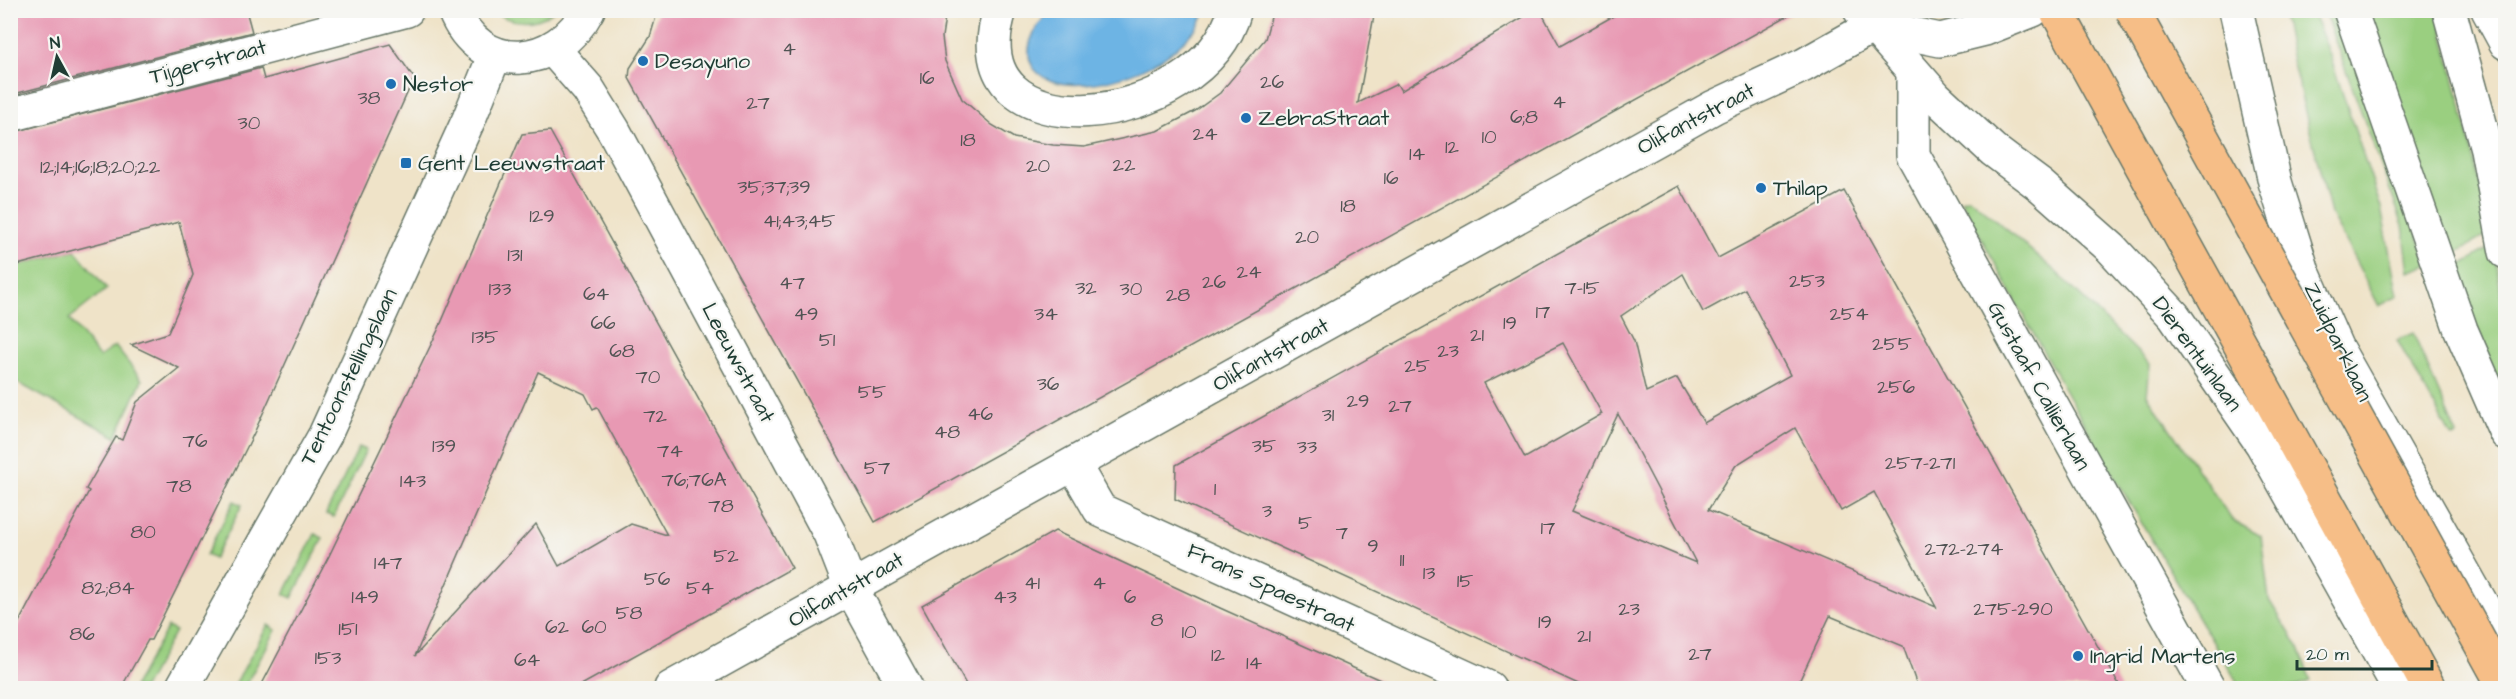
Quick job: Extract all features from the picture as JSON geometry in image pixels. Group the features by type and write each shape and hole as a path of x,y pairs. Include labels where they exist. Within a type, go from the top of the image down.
{"highway":[{"path":"2056,10 2429,688"},
{"path":"2132,10 2505,688"}],"street":[{"name":"Tijgerstraat","path":"10,115 407,10"},
{"path":"454,10 459,24 477,46 495,54 518,58 542,54 563,42 581,23 588,10"},
{"path":"1000,10 992,38 996,66 1012,90 1036,104 1062,111 1090,112 1146,99 1196,70 1216,51 1230,28 1235,10"},
{"path":"1871,16 1940,40 1984,29 2033,10"},
{"name":"Zuidparklaan","path":"2236,10 2272,171 2303,272 2336,347 2505,647"},
{"path":"2350,10 2461,330 2505,433"},
{"path":"2449,10 2487,149 2505,252"},
{"path":"2488,10 2505,43"},
{"name":"Dierentuinlaan","path":"1871,16 1913,72 1936,97 1993,150 2041,186 2111,248 2174,316 2262,444 2399,688"},
{"name":"Olifantstraat","path":"671,688 1714,107 1804,65 1871,16"},
{"name":"Leeuwstraat","path":"552,48 588,90 614,131 830,534 851,588 906,688"},
{"name":"Tentoonstellingslaan","path":"182,688 325,435 469,119 495,54"},
{"name":"Gustaaf Callierlaan","path":"1913,72 1913,155 2208,688"},
{"name":"Frans Spaestraat","path":"1074,465 1100,510 1489,688"}],"green space":[{"path":"493,11 553,11 539,19 523,22 507,19"},
{"path":"2282,11 2312,11 2327,47 2381,208 2398,296 2379,306 2331,214"},
{"path":"2324,11 2339,11 2428,265 2409,272 2403,225"},
{"path":"2362,11 2438,11 2492,232 2448,258"},
{"path":"1969,197 2055,271 2150,364 2147,395 2232,520 2261,536 2269,600 2299,648 2311,681 2288,688 2241,688 2132,507 2028,324 1961,200"},
{"path":"2493,246 2505,315 2505,404 2453,270"},
{"path":"75,250 107,289 69,319 99,357 115,346 142,380 116,437 11,379 11,267"},
{"path":"2413,333 2457,435 2452,437 2397,340"},
{"path":"359,447 366,450 334,517 326,514"},
{"path":"234,501 242,505 214,559 206,555"},
{"path":"315,534 323,538 292,598 284,594"},
{"path":"268,625 276,630 244,688 233,688"},
{"path":"168,627 175,631 144,688 133,688"}],"water":[{"path":"1050,11 1204,11 1202,19 1185,40 1151,65 1113,80 1066,84 1039,74 1032,65 1029,53 1031,40 1038,26"}],"building":[{"path":"10,10 246,10 252,32 10,95"},
{"path":"658,10 946,10 942,37 945,61 962,99 992,125 1014,138 1053,145 1084,147 1157,131 1195,111 1220,93 1265,39 1273,10 1375,10 1358,103 1397,84 1401,91 1535,10 1540,10 1560,46 1624,10 1798,10 875,522 629,78 630,68 650,37"},
{"path":"390,44 414,78 255,431 151,640 148,640 121,688 10,688 10,639 89,491 86,489 116,437 122,440 137,402 179,368 131,345 168,333 193,275 179,222 10,267 10,133 261,68 264,79"},
{"path":"550,131 792,568 576,688 260,688 329,556 439,328 522,134","holes":["538,372 585,394 593,409 597,407 667,535 631,524 559,566 536,524 415,656"]},
{"path":"1679,186 1718,258 1844,191 2121,688 1918,688 1903,646 1830,616 1796,688 1587,688 1175,499 1176,465","holes":["1683,274 1703,312 1745,289 1790,375 1704,423 1677,378 1646,392 1634,341 1621,316","1563,343 1602,414 1525,458 1484,383","1618,414 1696,563 1572,511","1795,428 1841,511 1874,492 1936,607 1708,510 1736,465"]},
{"path":"1055,531 1398,688 968,688 922,605"}],"place":[{"name":"Desayuno","path":"643,61"},
{"name":"Nestor","path":"391,84"},
{"name":"ZebraStraat","path":"1246,118"},
{"name":"Gent Leeuwstraat","path":"406,163"},
{"name":"Thilap","path":"1761,188"},
{"name":"Ingrid Martens","path":"2078,656"}]}
